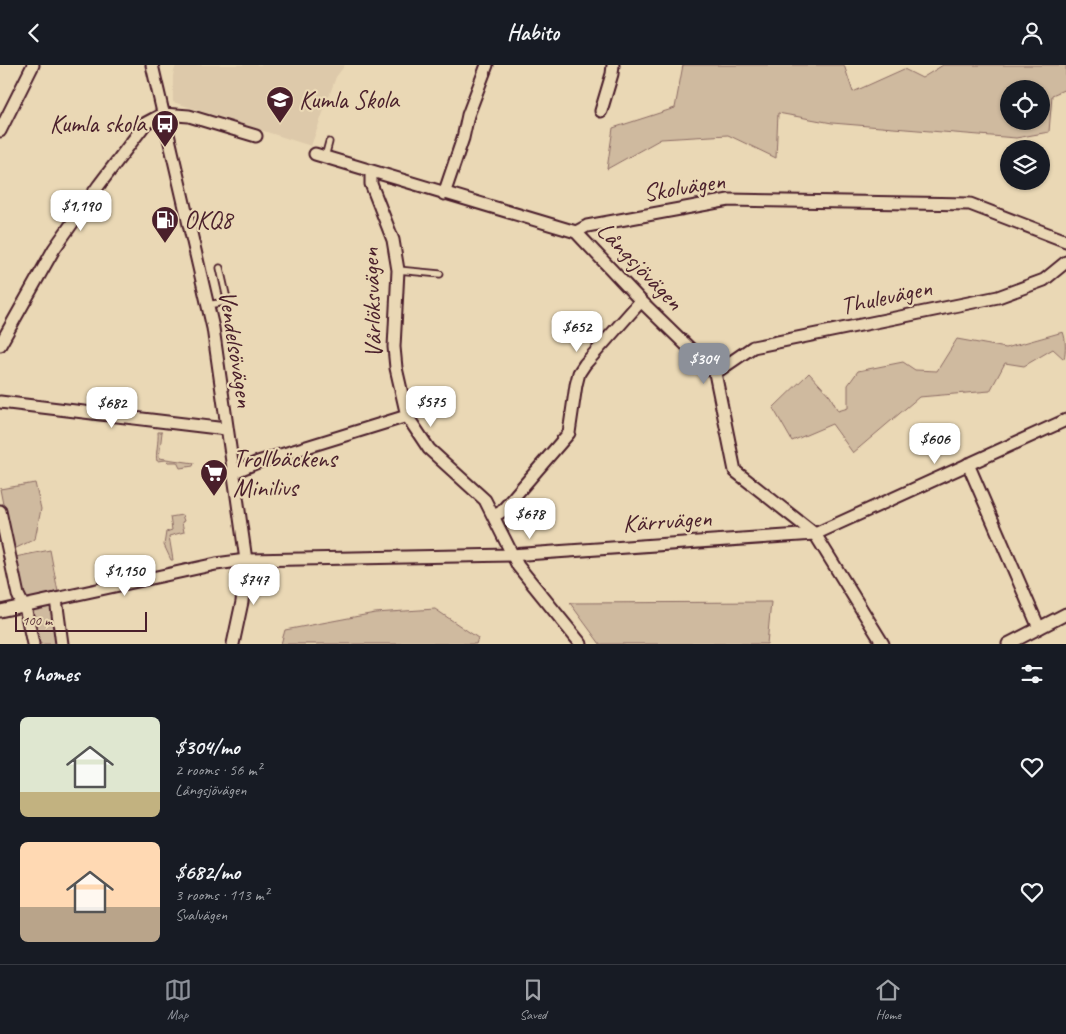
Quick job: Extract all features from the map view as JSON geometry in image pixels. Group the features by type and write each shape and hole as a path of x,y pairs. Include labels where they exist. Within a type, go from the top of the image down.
{"street":[{"path":"0,131 33,65 37,65"},
{"name":"Vendelsövägen","path":"152,65 213,329 232,473 246,560 242,602 233,644"},
{"path":"444,194 463,138 468,115 487,65"},
{"path":"601,111 613,65"},
{"path":"0,345 54,249 146,123 163,114 189,116 256,136"},
{"path":"320,155 444,194 576,232"},
{"name":"Vårlöksvägen","path":"371,172 371,184 393,240 398,270 394,347 396,367 407,416 429,449 485,499 518,566 581,644"},
{"name":"Skolvägen","path":"576,232 587,227 730,200 970,204 1066,241"},
{"name":"Långsjövägen","path":"576,232 641,301 715,373"},
{"name":"Thulevägen","path":"715,373 753,347 998,297 1044,280 1066,261"},
{"path":"494,516 501,511 568,433 579,373 585,363 641,301"},
{"path":"715,373 735,471 814,534 882,644"},
{"path":"0,402 226,429"},
{"path":"232,473 258,462 407,416"},
{"name":"Kärrvägen","path":"0,611 246,560 511,555 814,534 1066,420"},
{"path":"968,465 1039,628"},
{"path":"0,511 18,595 26,611 33,644"},
{"path":"56,599 62,644"},
{"path":"1008,644 1066,614"}],"lane":[{"path":"320,155 328,142"},
{"path":"207,305 225,302 227,299 220,268"},
{"path":"398,270 440,274"}],"shaded area":[{"name":"Kumla Skola","path":"176,65 345,65 336,77 311,146 173,102 173,75"},
{"path":"683,65 844,65 853,92 904,69 922,78 943,65 1066,65 1066,89 1052,95 1050,120 1050,80 1000,80 1000,130 1049,130 1049,132 1016,138 832,123 778,113 776,158 728,135 661,139 607,169 613,128 675,108"},
{"path":"1063,332 1065,338 1064,359 1053,349 1024,366 1005,363 990,391 919,397 853,453 832,424 792,441 773,408 809,373 830,396 838,411 848,408 848,385 858,371 903,362 915,370 937,371 957,339 1006,348"},
{"path":"158,432 162,432 159,458 194,463 193,466 180,468 177,462 157,461"},
{"path":"35,483 41,509 35,539 12,550 0,489"},
{"path":"182,515 184,532 169,536 173,560 171,560 164,545 166,532 172,530 170,517"},
{"path":"50,550 58,592 30,600 22,595 15,557"},
{"path":"771,602 767,644 600,644 570,603"},
{"path":"53,605 60,644 38,644 31,613 33,609"},
{"path":"435,609 478,638 476,644 281,644 285,630 375,613"}],"place":[{"name":"Kumla Skola","path":"280,124"},
{"name":"Kumla skola","path":"165,148"},
{"name":"OKQ8","path":"165,244"},
{"name":"Trollbäckens Minilivs","path":"214,497"}]}
